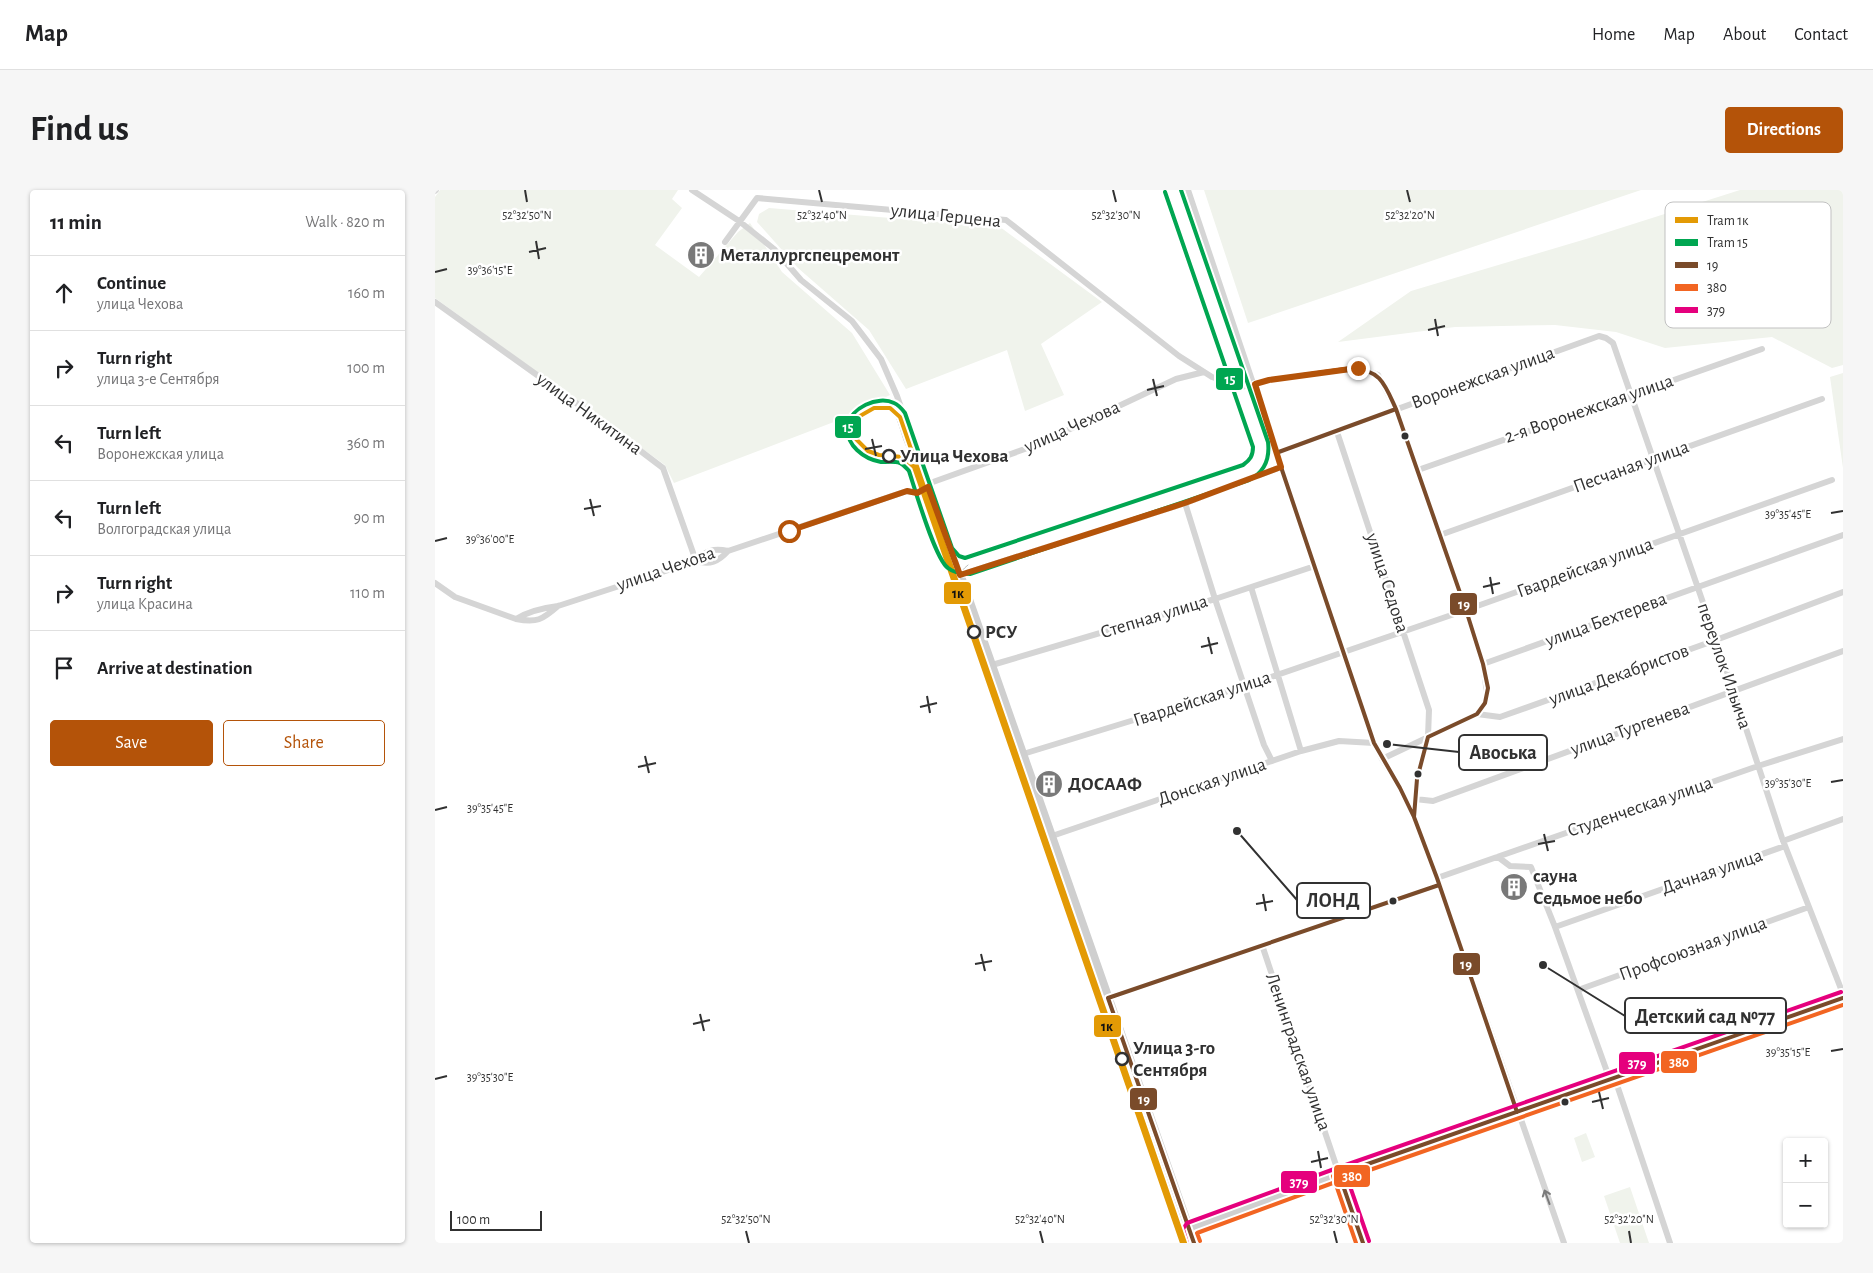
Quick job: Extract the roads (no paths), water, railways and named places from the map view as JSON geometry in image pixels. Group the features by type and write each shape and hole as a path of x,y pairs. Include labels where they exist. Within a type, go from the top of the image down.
{"street":[{"path":"692,190 739,220 775,249 801,280 852,321 881,359 897,396 1194,1243"},
{"path":"1188,190 1255,384 1276,453 1374,743 1414,817 1564,1243"},
{"name":"улица Герцена","path":"725,242 739,220 757,198 1006,220 1179,356 1212,377 1241,388 1269,380 1352,368 1374,372 1380,378 1397,409 1483,664 1487,688 1485,702 1477,714"},
{"name":"улица Никитина","path":"435,302 597,418 663,468 696,561"},
{"name":"Воронежская улица","path":"1276,453 1599,336 1606,338"},
{"name":"переулок Ильича","path":"1606,338 1613,343 1734,692 1784,844 1843,994"},
{"name":"2-я Воронежская улица","path":"1418,470 1762,349"},
{"name":"улица Чехова","path":"516,619 526,612 558,606 696,561 703,553 717,548 728,551 907,491 917,493 933,482 967,468 1036,445 1177,379 1204,372"},
{"name":"Песчаная улица","path":"1440,535 1822,399"},
{"name":"улица Седова","path":"1337,432 1429,710 1428,737 1419,767 1414,817"},
{"path":"960,575 1185,503 1281,467"},
{"name":"Гвардейская улица","path":"1023,754 1278,675 1832,480"},
{"path":"1185,503 1264,745 1273,761"},
{"name":"улица Бехтерева","path":"1483,664 1843,535"},
{"path":"696,561 706,564 720,560 728,551"},
{"name":"Степная улица","path":"992,665 1215,599 1315,566"},
{"path":"435,583 455,598 516,619 536,621 544,618 558,606"},
{"path":"1251,587 1301,751"},
{"name":"улица Декабристов","path":"1477,714 1500,717 1716,640 1843,592"},
{"name":"улица Тургенева","path":"1415,800 1433,800 1843,651"},
{"path":"1382,759 1477,714"},
{"name":"Студенческая улица","path":"1437,878 1758,766 1843,739"},
{"name":"Донская улица","path":"1052,836 1301,751 1339,741 1374,743"},
{"name":"Дачная улица","path":"1555,927 1784,844 1843,819"},
{"path":"1498,856 1509,866 1531,867 1613,1079 1670,1243"},
{"path":"1108,998 1439,885"},
{"name":"Профсоюзная улица","path":"1578,990 1809,908"},
{"name":"Ленинградская улица","path":"1262,946 1363,1243"},
{"path":"1189,1229 1339,1174 1843,998"}],"tram line":[{"name":"15","path":"1165,192 1253,447 1251,458 1243,465 965,558 959,556 952,548 905,413 897,405 888,401 873,402 866,405 859,409 850,420 848,426 849,439 857,450 868,458 881,462 900,463 909,471 937,552 950,570 970,574 1249,480 1263,469 1268,454 1268,442 1181,190"},
{"name":"1к","path":"1182,1243 914,467 903,457 879,455 868,451 856,439 855,422 860,416 874,408 890,408 900,417 1185,1243"},
{"path":"891,408 895,414 906,446 914,458"},
{"path":"957,592 959,577 968,565"}],"place":[{"name":"Металлургспецремонт","path":"701,255"},
{"name":"Улица Чехова","path":"889,456"},
{"name":"РСУ","path":"974,632"},
{"name":"Авоська","path":"1387,744"},
{"name":"ДОСААФ","path":"1049,784"},
{"name":"ЛОНД","path":"1237,831"},
{"name":"сауна Седьмое небо","path":"1514,887"},
{"name":"Детский сад №77","path":"1543,965"},
{"name":"Улица 3-го Сентября","path":"1122,1059"}]}
